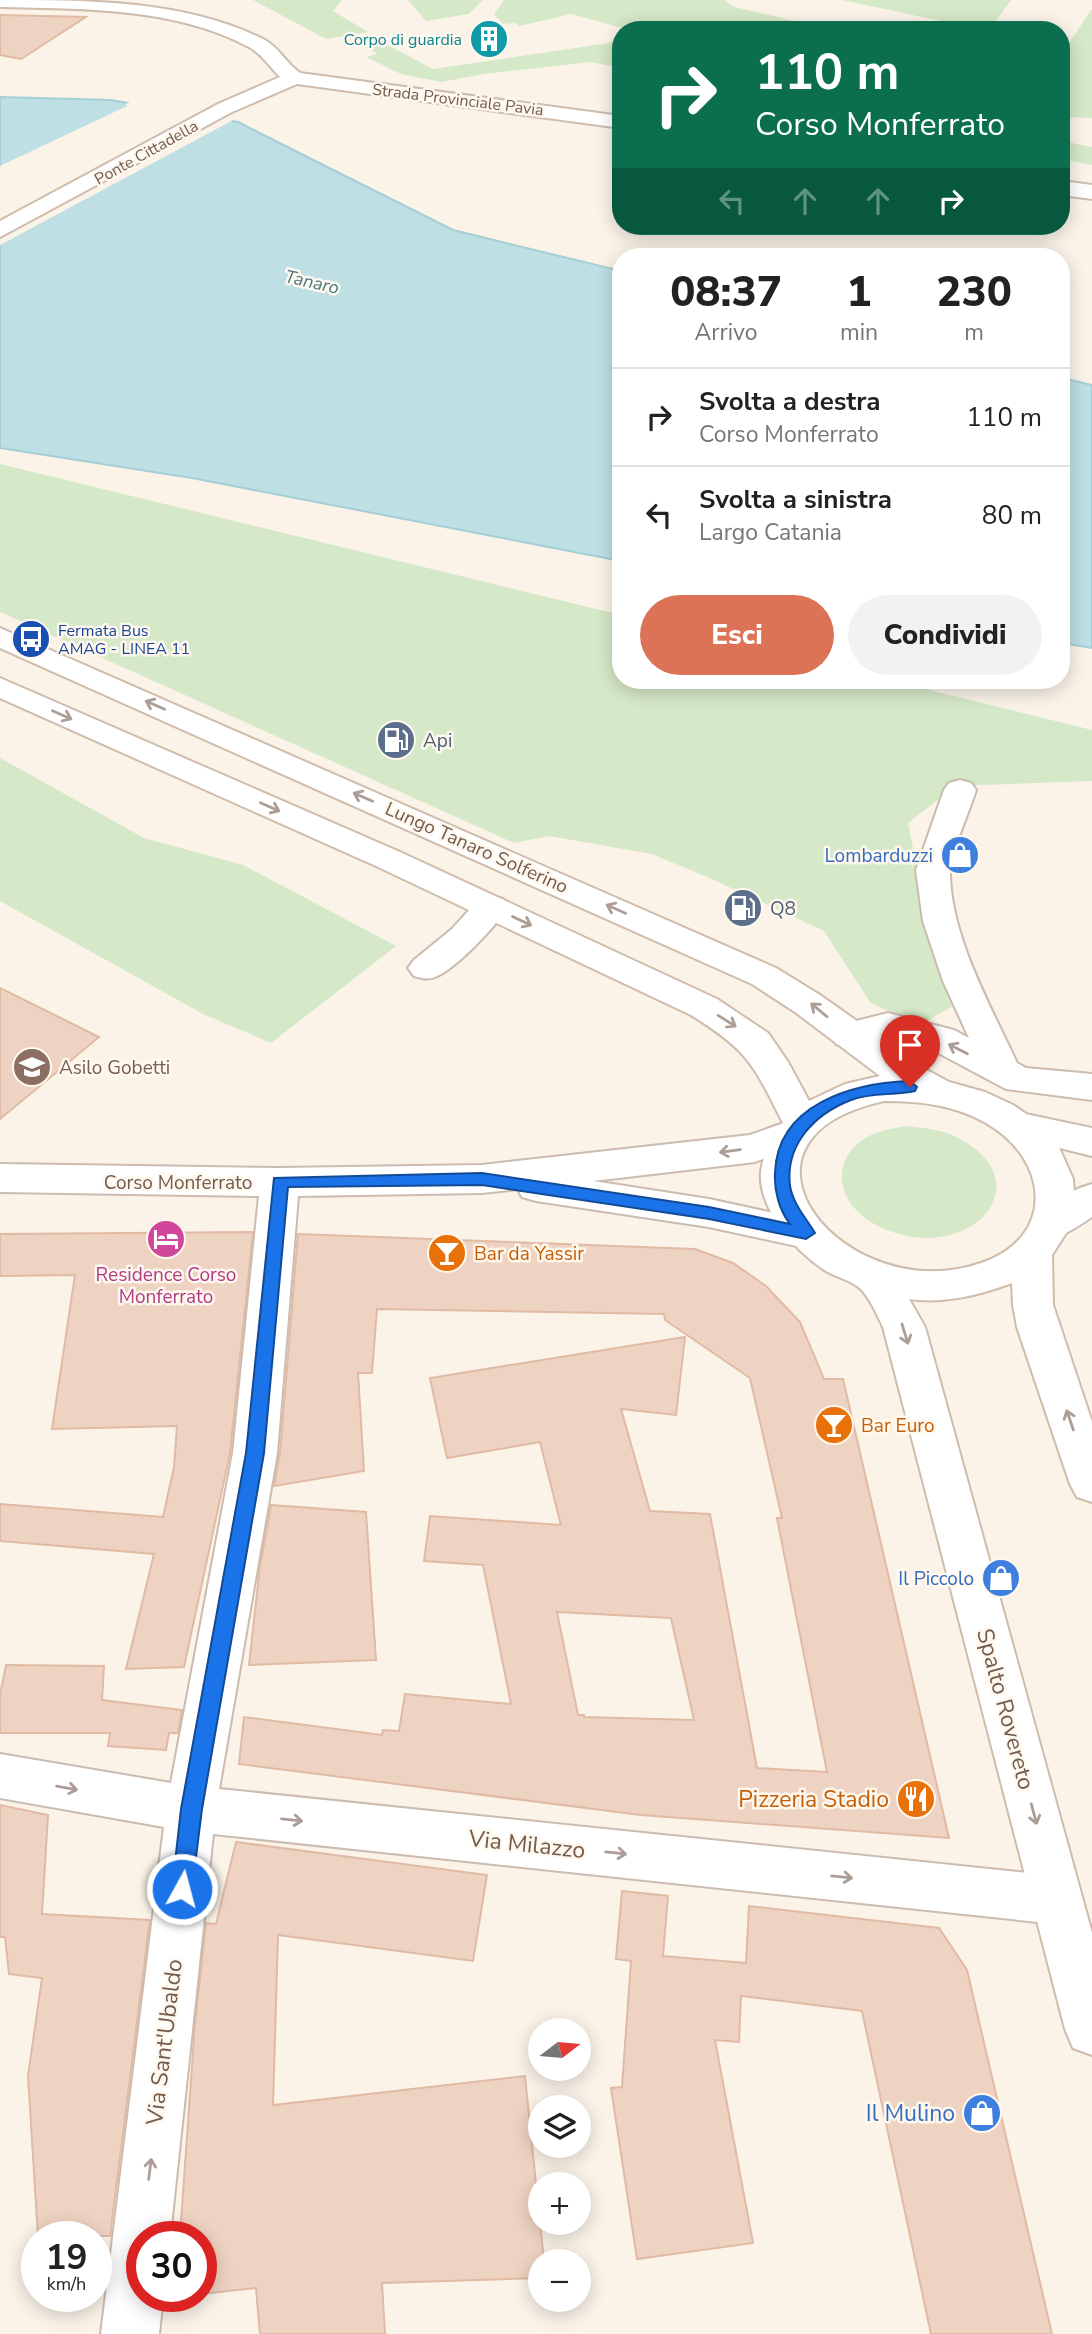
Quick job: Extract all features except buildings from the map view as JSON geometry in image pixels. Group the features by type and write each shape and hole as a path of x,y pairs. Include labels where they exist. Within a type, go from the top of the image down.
{"main road":[{"path":"0,2 85,3 178,16 255,43 268,50 282,68 295,78"},
{"name":"Ponte Cittadella","path":"0,230 243,99 295,78"},
{"name":"Strada Provinciale Pavia","path":"295,78 612,121"},
{"path":"1070,189 1092,192"},
{"name":"Lungo Tanaro Solferino","path":"0,637 764,976 809,1002 892,1068 935,1090"},
{"path":"0,687 684,996 742,1030 768,1059 799,1128"},
{"path":"960,790 933,870 940,921 961,981 1003,1072"},
{"path":"426,968 464,937 491,907"},
{"path":"849,1035 888,1025 941,1040 1019,1080 1092,1087"},
{"path":"1092,1198 1041,1238 1004,1270 981,1279 955,1284 913,1284 872,1275 835,1258 806,1233 793,1216 782,1187 783,1158 799,1128 827,1104 860,1092 896,1087 935,1090 973,1100 996,1111 1032,1141 1050,1168 1056,1197 1041,1238 1033,1305 1038,1327 1092,1485"},
{"path":"1016,1125 1092,1142"},
{"name":"Corso Monferrato","path":"7,1181 280,1182 482,1179 754,1148 799,1128"},
{"name":"Corso Monferrato","path":"482,1179 709,1213 806,1233"},
{"name":"Via Sant'Ubaldo","path":"144,2221 191,1809 255,1453 280,1182"},
{"name":"Spalto Rovereto","path":"872,1275 904,1327 1092,2029"},
{"name":"Via Milazzo","path":"0,1776 191,1809 1057,1900"},
{"name":"Via Sant'Ubaldo","path":"130,2334 133,2312"}],"green space":[{"path":"253,0 342,0 333,11 368,32 326,39"},
{"path":"408,0 483,0 469,14 426,21"},
{"path":"504,0 724,0 734,7 794,21 612,21 612,25 571,14 519,26 515,23 503,24 494,14"},
{"path":"842,0 1011,0 996,21 941,21"},
{"path":"1092,9 1092,118 1070,117 1070,41"},
{"path":"612,41 612,66 591,62 484,74 441,82 401,74 366,57 377,54 364,46 382,42 433,69"},
{"path":"1070,143 1092,147 1092,165 1070,161"},
{"path":"0,464 612,613 612,689 925,689 1092,730 1092,781 956,786 908,823 923,899 957,1004 918,1026 870,1002 824,931 712,879 652,854 549,836 514,843 0,612"},
{"path":"0,758 144,838 243,865 396,946 271,1043 203,1014 0,901"},
{"path":"906,1126 952,1135 981,1154 994,1172 996,1191 990,1208 977,1222 958,1233 934,1238 907,1236 873,1223 849,1202 842,1183 842,1174 847,1156 853,1148 871,1135"}],"water":[{"name":"Tanaro","path":"0,97 111,100 238,122 453,230 612,269 612,559 192,478 0,448"},
{"path":"1070,380 1092,385 1092,648 1070,644"}],"pier":[{"path":"134,100 237,118 0,245 0,166 127,106 126,104"}],"place":[{"name":"Corpo di guardia","path":"489,39"},
{"name":"Fermata Bus AMAG - LINEA 11","path":"31,639"},
{"name":"Api","path":"396,740"},
{"name":"Lombarduzzi","path":"960,855"},
{"name":"Q8","path":"743,908"},
{"name":"Asilo Gobetti","path":"32,1067"},
{"name":"Residence Corso Monferrato","path":"166,1239"},
{"name":"Bar da Yassir","path":"447,1253"},
{"name":"Bar Euro","path":"834,1425"},
{"name":"Il Piccolo","path":"1001,1578"},
{"name":"Pizzeria Stadio","path":"916,1799"},
{"name":"Il Mulino","path":"982,2113"}],"route":[{"path":"182,1889 191,1809 255,1453 280,1182 482,1179 709,1213 806,1233 793,1216 782,1187 783,1158 795,1132 818,1110 848,1095 884,1087 910,1087"}]}
